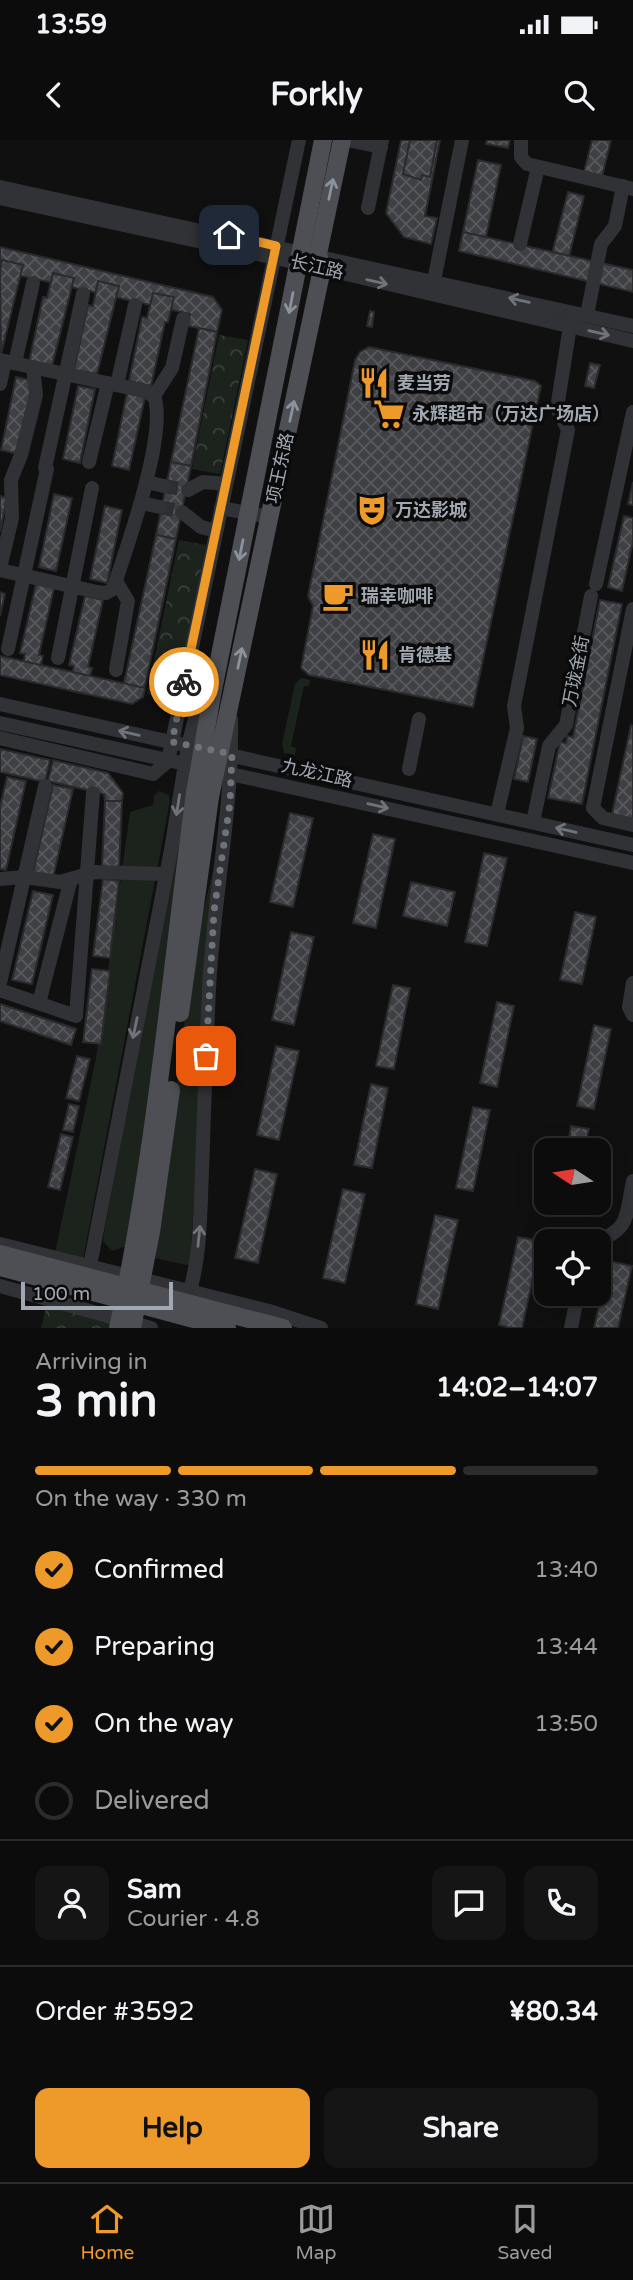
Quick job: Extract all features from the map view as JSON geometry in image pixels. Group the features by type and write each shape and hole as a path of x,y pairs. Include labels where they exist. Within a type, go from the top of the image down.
{"main road":[{"name":"项王东路","path":"208,759 231,702 270,517 310,259 323,140"},
{"name":"项王东路","path":"202,795 208,759 212,695 248,512 342,140"},
{"path":"118,1328 157,1102 202,795"},
{"path":"132,1328 151,1232 202,795"},
{"path":"0,1254 88,1279 159,1310 227,1328"},
{"path":"0,1267 188,1297 283,1328"}],"street":[{"path":"0,738 153,774 167,761 299,140"},
{"path":"347,140 382,144 368,208"},
{"path":"434,281 462,140"},
{"path":"521,140 521,157 527,164 628,187 615,226 601,244 587,315"},
{"path":"520,244 538,167"},
{"name":"长江路","path":"0,187 310,259 633,341"},
{"name":"长江路","path":"0,198 275,251"},
{"name":"长江路","path":"310,259 434,281 633,326"},
{"path":"0,384 33,284"},
{"path":"8,649 83,294"},
{"path":"89,462 135,305"},
{"path":"33,368 37,395 21,455 11,480 12,518 0,569 106,593 113,589 141,503 158,414 154,396 172,368 183,319"},
{"path":"497,814 517,728 514,706 568,430 557,408 570,326"},
{"path":"7,361 144,391 154,396"},
{"name":"万珑金街","path":"533,822 549,746 566,725 594,590 629,453 633,412"},
{"path":"146,482 164,486"},
{"path":"188,490 203,482 226,484"},
{"path":"58,658 92,488"},
{"path":"141,503 160,507"},
{"path":"221,508 270,517"},
{"path":"182,512 201,527 216,531"},
{"path":"116,581 128,601 116,670"},
{"path":"633,609 593,808 603,818 633,825"},
{"name":"九龙江路","path":"0,704 172,742 208,759 633,863"},
{"path":"409,769 419,719"},
{"name":"九龙江路","path":"0,723 167,761 208,759 497,814 633,845"},
{"path":"0,1244 88,1279 166,874 208,759"},
{"path":"208,759 230,803 214,911 200,1227 188,1297 290,1316 321,1328"},
{"path":"0,983 45,786"},
{"path":"0,990 76,1016 89,875 87,861 93,793"},
{"path":"0,878 24,877 60,882 95,872 166,874"},
{"path":"39,1003 71,880"},
{"path":"633,983 629,1007 633,1015"},
{"path":"611,1235 622,1228 633,1181"},
{"path":"0,1286 153,1328 159,1310"},
{"path":"571,1328 575,1306"}],"green space":[{"path":"219,335 248,340 220,474 192,469"},
{"path":"179,540 206,545 174,701 147,694"},
{"path":"301,678 310,680 309,686 304,686 291,746 296,748 295,755 284,753 282,744 295,684"},
{"path":"159,791 169,795 170,801 83,1259 55,1253 96,1058 130,812 153,805 154,796"},
{"path":"189,798 129,1245 112,1251 103,1241 105,1228 182,801"},
{"path":"215,863 190,1264 186,1265 155,1258 193,953"},
{"path":"47,1304 126,1328 41,1328"}],"building":[{"path":"401,140 440,140 425,216 437,218 431,244 404,237 386,213"},
{"path":"410,140 437,140 430,177 422,175 421,180 403,174"},
{"path":"487,140 510,140 508,148 486,144"},
{"path":"592,140 611,140 602,177 584,172"},
{"path":"478,160 501,165 482,256 459,251"},
{"path":"568,192 584,196 565,273 548,269"},
{"path":"463,232 633,270 633,292 459,251"},
{"path":"0,247 213,297 222,310 217,332 188,326 190,314 0,271"},
{"path":"2,260 23,265 1,354 0,272"},
{"path":"53,273 74,278 52,366 29,362 43,297 47,298"},
{"path":"98,281 119,286 97,374 74,370 88,305 93,306"},
{"path":"153,293 174,297 168,322 165,322 151,386 129,381 142,317 147,318"},
{"path":"370,311 374,312 372,327 367,326"},
{"path":"199,328 217,332 191,466 171,462"},
{"path":"369,347 535,381 541,386 473,707 309,675 301,668 313,606 308,596 355,360 360,352"},
{"path":"590,363 600,365 594,388 585,386"},
{"path":"16,377 34,381 18,454 1,450"},
{"path":"78,386 95,389 80,463 63,459"},
{"path":"127,393 145,397 129,470 112,466"},
{"path":"171,462 191,466 176,539 156,535"},
{"path":"633,482 633,505 628,504"},
{"path":"54,494 72,498 56,571 39,567"},
{"path":"0,496 7,498 0,532"},
{"path":"105,506 122,510 107,583 90,579"},
{"path":"624,516 633,518 633,541 622,591 608,587"},
{"path":"156,535 176,539 143,696 122,692"},
{"path":"36,584 54,588 39,655 43,656 37,683 20,679 25,654 20,653"},
{"path":"0,592 5,594 0,616"},
{"path":"85,596 103,600 88,667 92,668 86,694 68,690 74,666 69,665"},
{"path":"600,600 622,604 582,804 548,798 560,742 566,743 567,736 573,737"},
{"path":"0,656 145,688 143,697 132,704 0,675"},
{"path":"631,725 633,726 633,819 612,814"},
{"path":"523,736 537,739 528,782 514,779"},
{"path":"0,749 50,760 45,782 0,772"},
{"path":"53,760 108,773 123,793 122,801 105,801 104,794 48,781"},
{"path":"7,777 26,781 6,870 0,869 0,807"},
{"path":"53,785 73,789 53,878 33,873"},
{"path":"105,801 122,801 119,869 102,868"},
{"path":"290,813 313,818 293,907 270,902"},
{"path":"373,834 395,839 376,928 353,923"},
{"path":"484,853 507,858 487,946 465,942"},
{"path":"103,879 119,881 110,958 93,956"},
{"path":"411,882 455,892 447,926 403,916"},
{"path":"33,891 53,895 32,984 12,980"},
{"path":"575,912 596,917 582,984 560,980"},
{"path":"291,932 314,937 294,1025 272,1020"},
{"path":"92,969 110,971 101,1044 83,1042"},
{"path":"393,985 410,988 394,1069 376,1066"},
{"path":"497,1002 514,1006 497,1087 480,1083"},
{"path":"0,1004 76,1029 71,1045 0,1021"},
{"path":"0,1004 76,1029 71,1045 0,1021"},
{"path":"594,1025 611,1029 594,1109 577,1106"},
{"path":"276,1046 299,1051 279,1140 257,1135"},
{"path":"77,1056 90,1059 79,1101 66,1098"},
{"path":"371,1084 388,1088 372,1168 354,1165"},
{"path":"69,1104 79,1106 73,1132 63,1130"},
{"path":"473,1107 490,1110 473,1191 456,1188"},
{"path":"571,1126 589,1129 587,1138 569,1138"},
{"path":"61,1134 73,1137 60,1190 48,1187"},
{"path":"255,1169 277,1174 258,1263 235,1258"},
{"path":"343,1189 365,1194 345,1283 323,1278"},
{"path":"435,1215 458,1220 438,1309 416,1304"},
{"path":"518,1237 534,1240 534,1273 522,1328 499,1325"},
{"path":"611,1261 632,1266 618,1328 594,1328 599,1306 611,1306"}],"tunnel":[{"path":"164,486 188,490"},
{"path":"160,507 182,512"}],"way so far":[{"path":"184,682 172,742 232,754 230,803 214,911 206,1056"}],"place":[{"name":"麦当劳","path":"374,383"},
{"name":"永辉超市（万达广场店）","path":"389,414"},
{"name":"万达影城","path":"372,510"},
{"name":"瑞幸咖啡","path":"338,596"},
{"name":"肯德基","path":"375,655"}],"route":[{"path":"184,682 276,246 229,235"}]}
